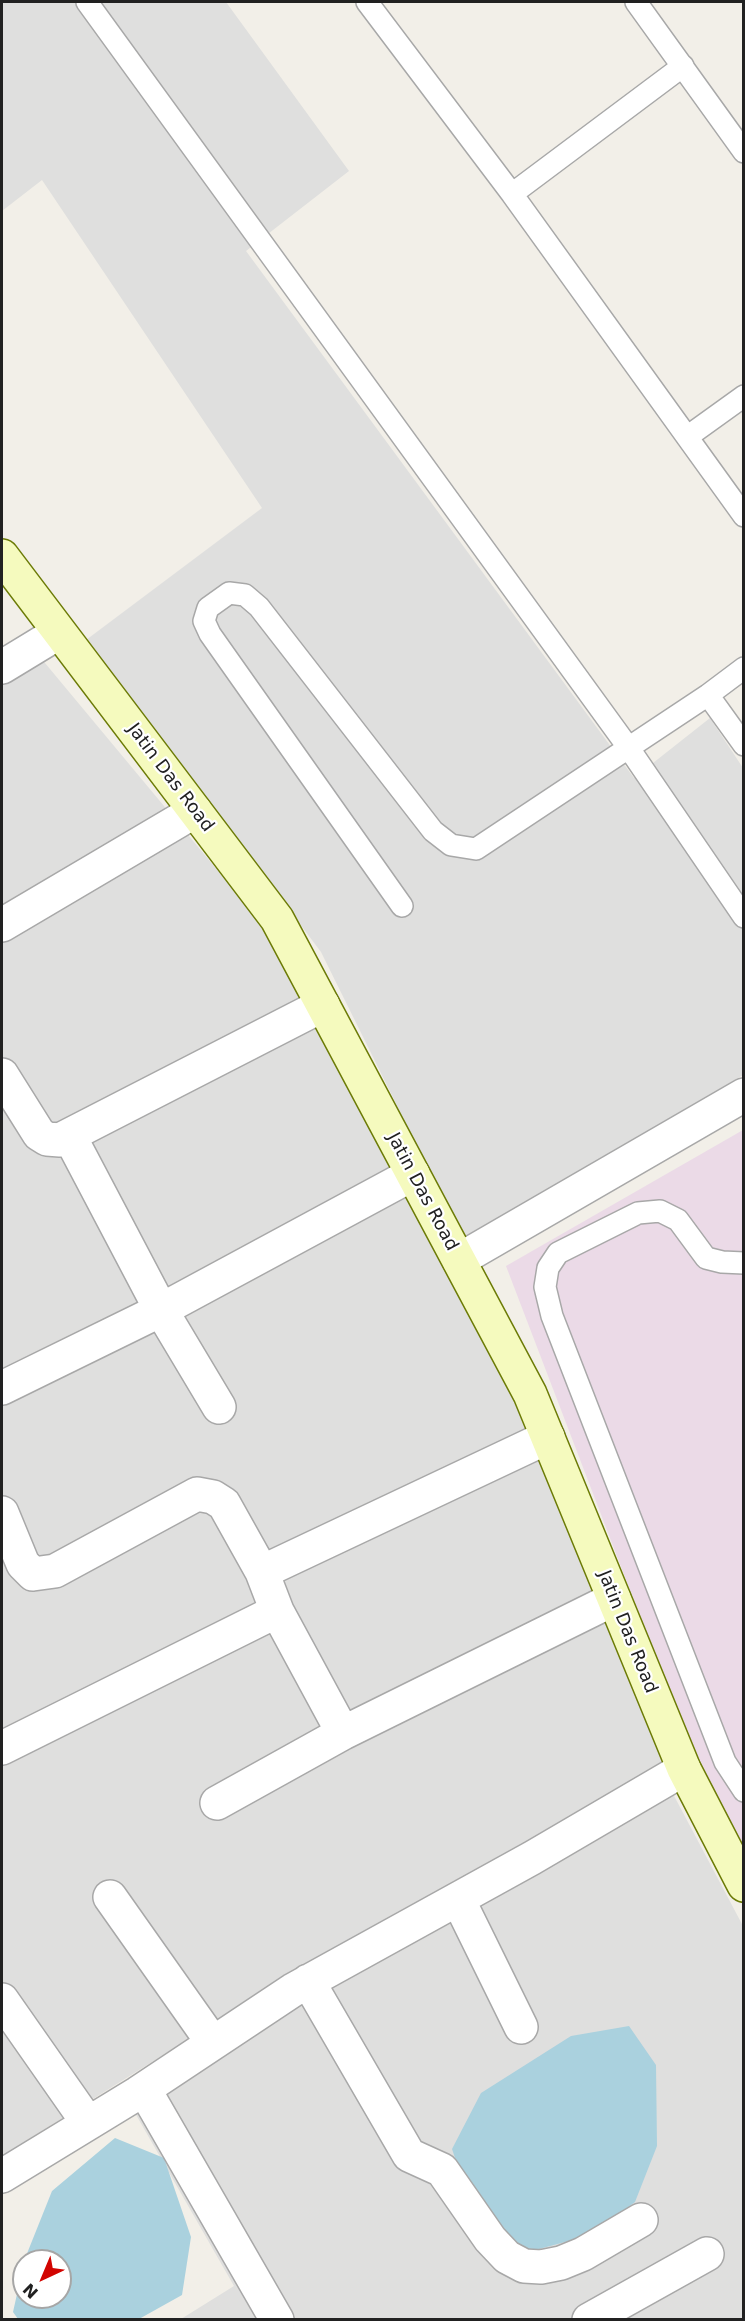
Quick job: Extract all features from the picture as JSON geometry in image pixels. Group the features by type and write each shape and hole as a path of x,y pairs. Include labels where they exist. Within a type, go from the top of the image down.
{"street":[{"name":"Jatin Das Road","path":"2,556 58,633 277,919 530,1394 684,1769 744,1885"},
{"path":"2,667 58,633"},
{"path":"2,925 195,811"},
{"path":"2,1075 39,1134 47,1139 60,1140 70,1137 322,1005"},
{"path":"459,1260 744,1095"},
{"path":"70,1137 161,1310 219,1407"},
{"path":"2,1388 161,1310 413,1174"},
{"path":"262,1572 548,1437"},
{"path":"2,1513 22,1564 33,1574 55,1571 197,1494 213,1497 224,1504 262,1572 278,1611 343,1733"},
{"path":"218,1803 343,1733 614,1599"},
{"path":"2,1748 278,1611"},
{"path":"2,2176 144,2089 308,1981 458,1899 684,1769"},
{"path":"110,1897 213,2043"},
{"path":"458,1899 521,2027"},
{"path":"308,1981 409,2155 442,2170 453,2182 490,2239 507,2257 524,2266 541,2267 561,2263 583,2254 641,2220"},
{"path":"2,2000 88,2123"},
{"path":"144,2089 277,2319"},
{"path":"589,2319 707,2254"}],"lane":[{"path":"87,2 628,747 744,917"},
{"path":"367,2 512,194 744,516"},
{"path":"636,2 744,152"},
{"path":"512,194 683,66"},
{"path":"687,437 744,396"},
{"path":"402,906 210,634 204,621 208,608 229,593 245,595 259,607 432,831 452,844 476,849 708,695 744,668"},
{"path":"708,695 744,745"},
{"path":"744,1263 706,1258 678,1220 660,1210 638,1213 558,1253 548,1268 545,1287 552,1316 725,1762 744,1791"}],"shaded area":[{"path":"2,2 226,2 349,171 246,251 634,778 710,718 743,768 743,1075 465,1243 321,952 86,640 262,508 42,180 2,211"},
{"path":"40,657 263,925 524,1404 668,1765 300,1969 2,2156 2,680"},
{"path":"743,1130 743,1847 693,1755 506,1266"},
{"path":"672,1792 743,1926 743,2319 181,2319 234,2286 135,2113 283,2007"}],"water":[{"path":"629,2026 656,2065 657,2146 635,2202 591,2235 513,2256 475,2217 452,2149 481,2093 571,2036"},
{"path":"115,2138 164,2158 191,2237 182,2295 139,2319 18,2319 13,2312 14,2309 72,2309 72,2249 29,2249 52,2191"}]}
